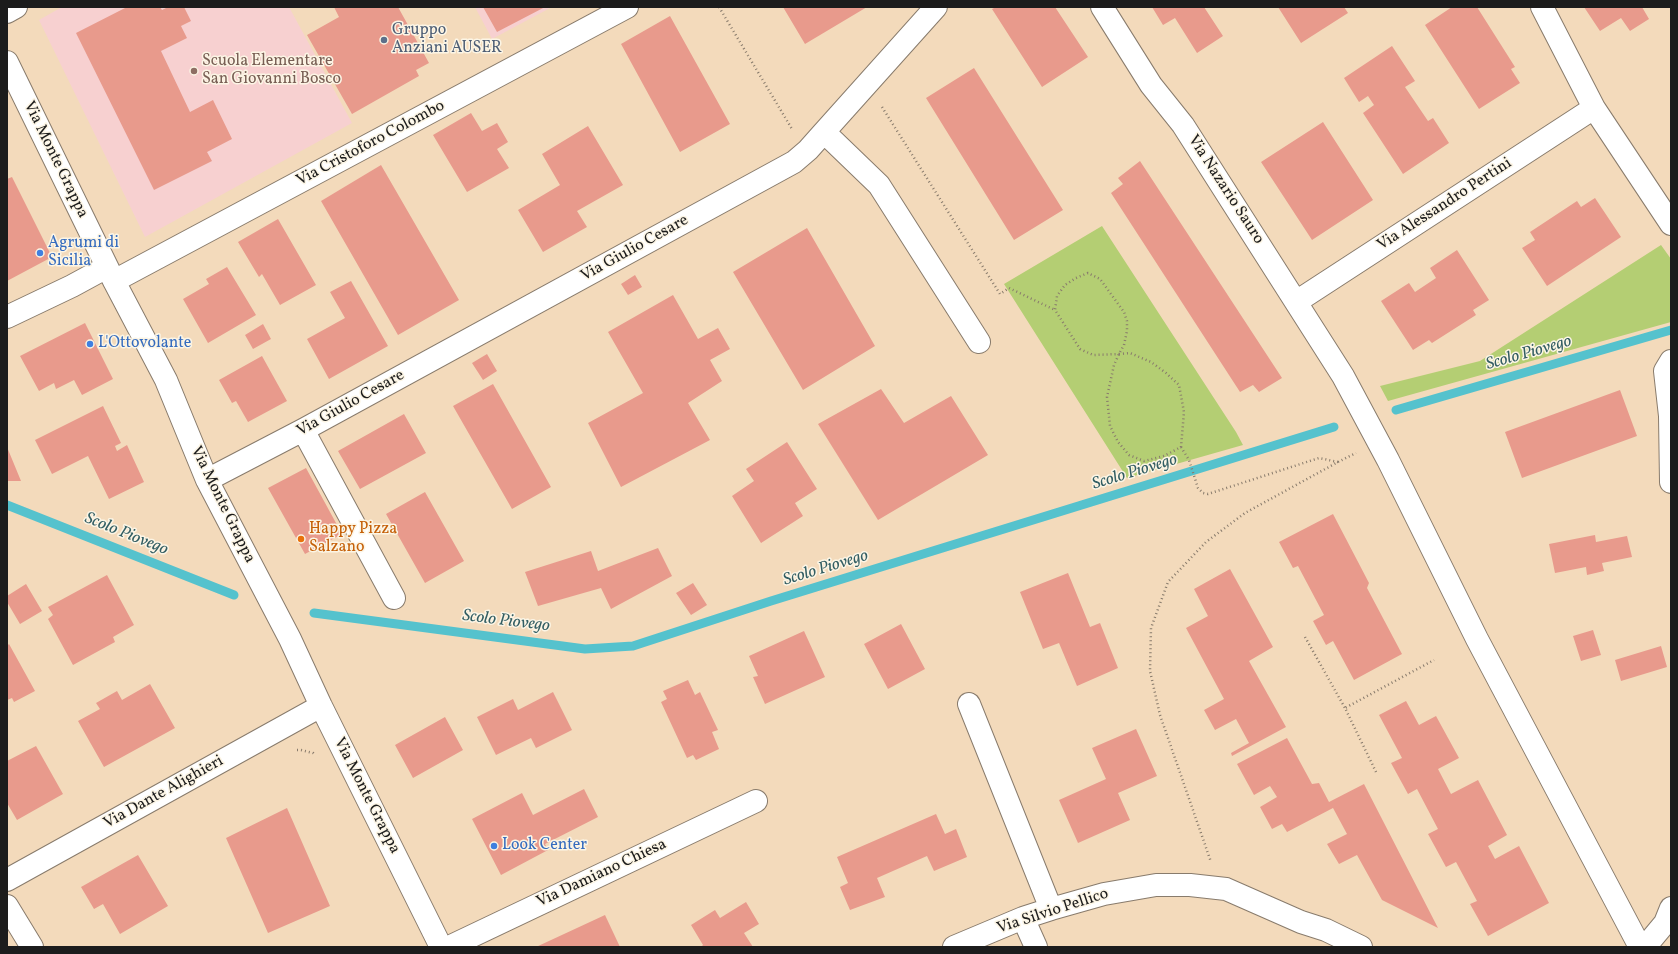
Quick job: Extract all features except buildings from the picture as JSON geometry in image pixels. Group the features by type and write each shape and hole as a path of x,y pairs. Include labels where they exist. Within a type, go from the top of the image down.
{"street":[{"path":"7,12 16,7"},
{"name":"Via Cristoforo Colombo","path":"7,317 72,286 110,274 627,7"},
{"name":"Via Giulio Cesare","path":"207,480 303,430 794,162 808,150 936,7"},
{"name":"Via Nazario Sauro","path":"1102,7 1151,85 1183,125 1344,376 1388,460 1477,639 1640,947"},
{"path":"1542,7 1594,108 1671,224"},
{"name":"Via Monte Grappa","path":"7,62 110,274 166,380 207,480 290,639 321,706 442,947"},
{"name":"Via Alessandro Pertini","path":"1296,302 1594,108"},
{"path":"824,132 879,185 979,342"},
{"path":"1668,371 1671,482"},
{"path":"303,430 394,598"},
{"path":"969,704 1051,909"},
{"name":"Via Dante Alighieri","path":"7,880 321,706"},
{"name":"Via Damiano Chiesa","path":"449,947 756,801"},
{"name":"Via Silvio Pellico","path":"954,947 1023,918 1104,894 1156,885 1190,885 1226,889 1300,922 1326,930 1361,947"},
{"path":"7,906 32,947"},
{"path":"1645,947 1665,923 1671,908"},
{"path":"1023,918 1036,947"}],"path":[{"path":"1181,447 1164,456 1144,461 1128,455 1118,442 1110,426 1107,397 1114,365 1119,354 1124,345 1127,331 1127,321 1124,312 1100,279 1088,273 1065,285 1057,296 1055,310 1080,349 1093,355 1119,354 1130,354 1151,362 1166,373 1179,386 1184,412 1181,447 1189,460 1198,488 1203,493 1208,494 1320,458 1338,462"},
{"path":"1226,889 1210,859 1160,715 1150,671 1151,628 1168,582 1206,542 1245,513 1359,451"},
{"path":"1305,637 1345,708 1376,772"},
{"path":"1345,708 1434,660"}],"shaded area":[{"name":"Scuola Elementare San Giovanni Bosco","path":"62,7 289,7 352,123 145,237 39,20"},
{"path":"475,7 552,7 492,39"}],"green space":[{"path":"1102,226 1243,445 1127,478 1004,284"},
{"path":"1661,245 1671,259 1671,322 1388,401 1380,386 1480,361"}],"waterway":[{"name":"Scolo Piovego","path":"1396,410 1671,330"},
{"name":"Scolo Piovego","path":"314,613 585,649 633,646 771,601 1334,427"},
{"name":"Scolo Piovego","path":"7,505 234,595"}],"place":[{"name":"Gruppo Anziani AUSER","path":"384,40"},
{"name":"Scuola Elementare San Giovanni Bosco","path":"194,71"},
{"name":"Agrumi di Sicilia","path":"40,253"},
{"name":"L'Ottovolante","path":"90,344"},
{"name":"Happy Pizza Salzano","path":"301,539"},
{"name":"Look Center","path":"494,846"}]}
